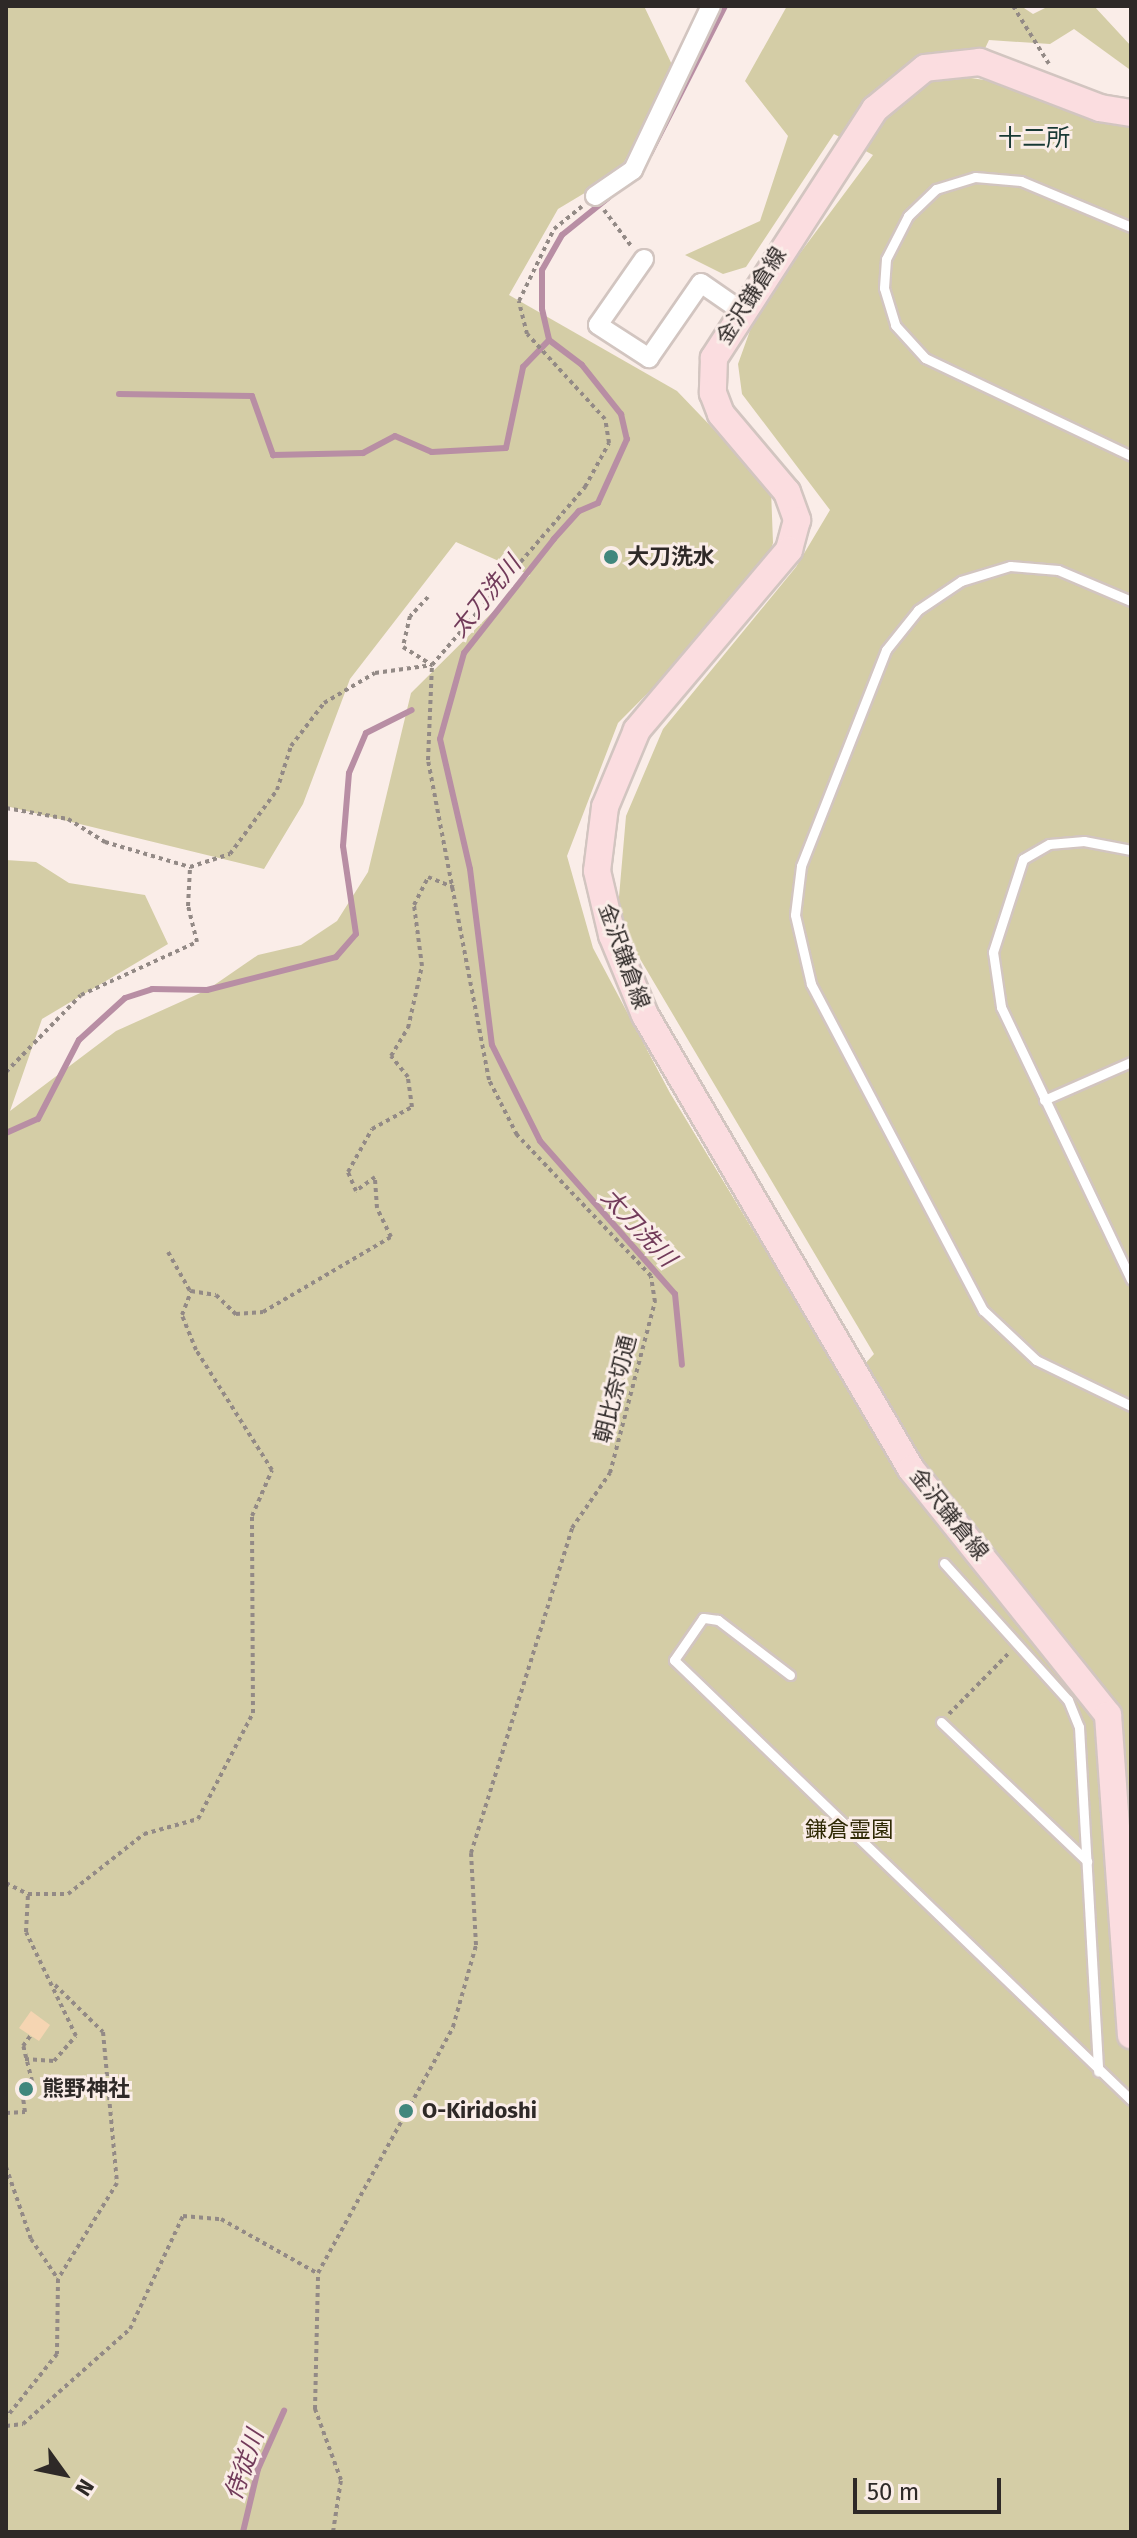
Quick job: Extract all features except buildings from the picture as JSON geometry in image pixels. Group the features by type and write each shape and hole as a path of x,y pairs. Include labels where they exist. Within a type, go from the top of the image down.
{"main road":[{"name":"金沢鎌倉線","path":"1131,113 1100,108 1057,88 958,62 925,68 897,87 740,310 714,358 713,393 721,414 787,492 794,535 776,570 664,694 630,744 599,837 603,906 660,1044 911,1469 1104,1706 1113,1738 1131,2035"}],"street":[{"path":"595,196 633,170 711,6"},
{"path":"644,259 598,325 649,358 701,283 740,310"}],"lane":[{"path":"1131,227 1021,181 975,177 936,189 908,216 886,259 884,288 895,325 925,358 1131,456"},
{"path":"1131,601 1058,570 1022,566 961,581 918,610 886,650 801,866 795,915 811,984 983,1310 1036,1360 1131,1406"},
{"path":"1131,850 1049,844 1023,859 1004,908 994,981 1044,1100 1131,1280"},
{"path":"1044,1100 1131,1062"},
{"path":"944,1563 1068,1700 1079,1727 1098,2071"},
{"path":"790,1675 718,1620 703,1618 674,1660 1131,2100"},
{"path":"941,1722 1087,1861"}],"path":[{"path":"1013,6 1058,74 1057,88"},
{"path":"6,808 68,819 105,842 190,867 230,854 277,790 291,746 324,703 375,673 432,665 585,487 609,443 605,419 527,334 519,301 554,229 595,196 644,259"},
{"path":"428,597 410,616 403,647 432,665"},
{"name":"朝比奈切通","path":"318,2273 388,2140 453,2027 476,1945 471,1853 572,1528 610,1473 655,1302 651,1276 517,1135 489,1080 455,888 428,760 432,665"},
{"path":"6,1072 81,995 197,942 188,906 190,867"},
{"path":"191,1291 216,1295 236,1314 263,1312 391,1237 377,1208 375,1177 356,1191 348,1172 372,1129 412,1107 408,1077 391,1056 408,1028 422,966 414,905 428,877 455,888"},
{"path":"168,1252 191,1291"},
{"path":"6,1883 28,1894 68,1894 144,1834 198,1819 253,1713 252,1516 272,1470 196,1350 182,1315 191,1291"},
{"path":"941,1722 1018,1644"},
{"path":"25,2059 54,2061 76,2036 55,1985 26,1932 28,1894"},
{"path":"6,2418 57,2354 58,2279 117,2183 103,2032 55,1985"},
{"path":"6,2113 25,2112 21,2083 32,2081 25,2059 31,2035"},
{"path":"6,2167 31,2239 58,2279"},
{"path":"6,2426 23,2424 130,2329 183,2216 221,2219 318,2273 315,2409 341,2480 333,2532"}],"green space":[{"name":"鎌倉霊園","path":"6,6 644,6 675,71 618,173 558,209 509,295 677,391 771,489 773,543 762,578 618,723 567,856 593,948 670,1093 846,1384 874,1354 617,920 626,816 663,729 796,567 830,510 742,394 738,364 757,311 873,155 834,134 746,267 723,274 685,255 760,221 788,136 745,81 787,6 1021,6 1033,14 1049,6 1094,6 1131,46 1129,69 1074,29 1050,44 989,40 971,78 1025,86 1131,127 1131,2532 6,2532 6,860 36,862 69,883 145,895 168,944 42,1019 10,1111 116,1031 207,990 258,955 301,945 337,921 368,872 411,693 530,575 456,542 350,679 303,804 264,869 6,806"}],"waterway":[{"name":"太刀洗川","path":"650,154 725,6"},
{"name":"太刀洗川","path":"608,198 562,235 542,270 542,309 549,340 582,365 621,414 627,439 598,503 579,511 464,653 440,739 470,869 492,1045 540,1141 675,1294 682,1365"},
{"path":"119,394 252,396 273,455 363,453 395,436 432,452 506,448 523,367 549,340"},
{"path":"6,1133 38,1119 79,1040 125,998 152,989 207,990 336,957 356,934 343,846 349,773 366,733 412,710"},
{"name":"侍従川","path":"243,2532 258,2469 284,2411"}],"place":[{"name":"大刀洗水","path":"611,557"},
{"name":"熊野神社","path":"26,2089"},
{"name":"O-Kiridoshi","path":"406,2111"}],"district":[{"name":"十二所","path":"1034,139"}]}
